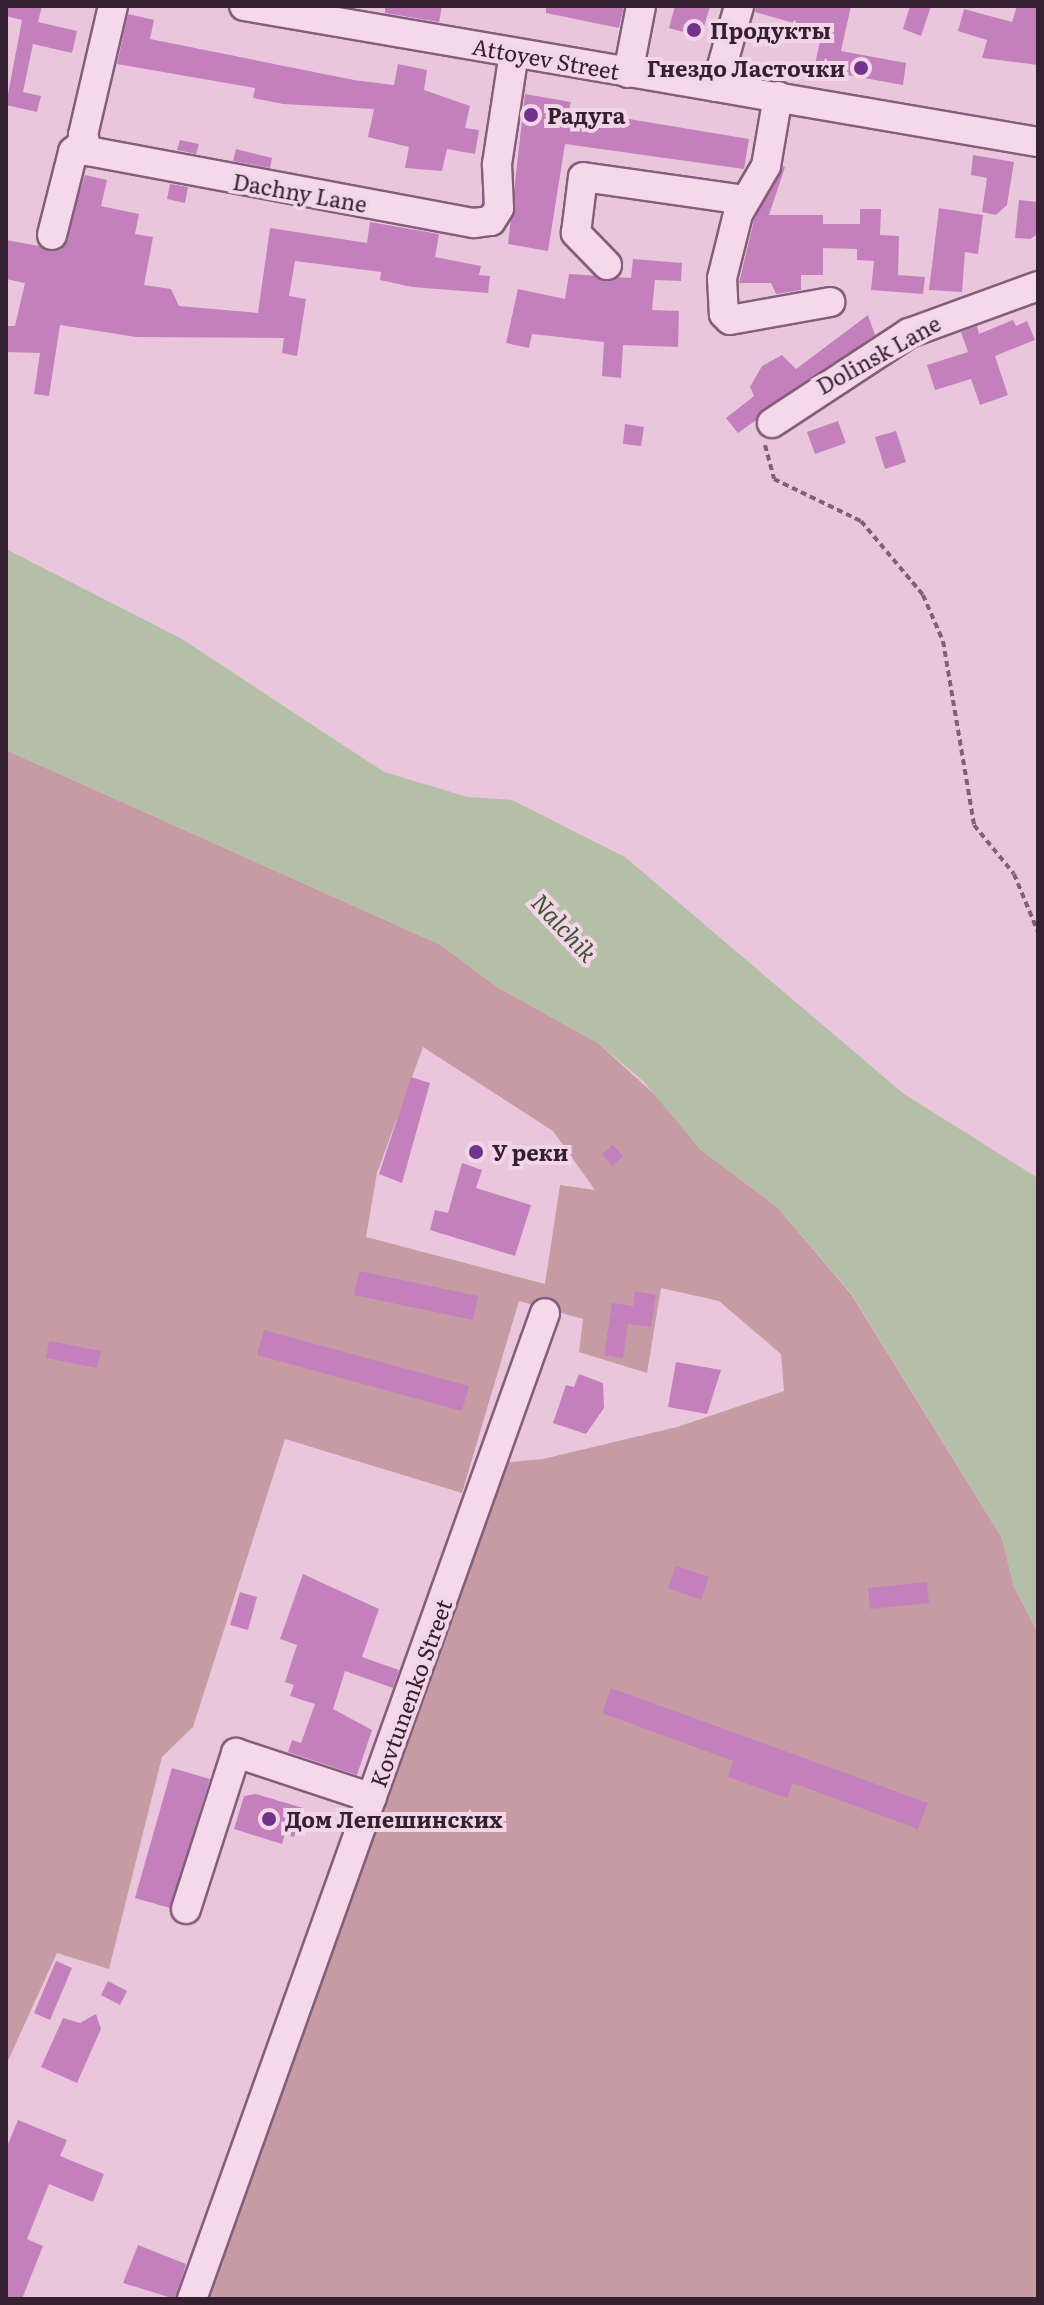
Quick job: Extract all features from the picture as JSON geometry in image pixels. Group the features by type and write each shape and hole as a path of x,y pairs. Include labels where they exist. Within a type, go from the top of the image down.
{"street":[{"path":"52,235 73,152 83,143 113,6"},
{"name":"Attoyev Street","path":"244,6 375,18 514,53 1038,142"},
{"path":"628,73 641,6"},
{"path":"716,87 739,6"},
{"name":"Dachny Lane","path":"83,143 99,155 483,223 499,208 497,164 514,53"},
{"path":"778,96 766,166 745,200 722,278 724,314 730,320 830,302"},
{"path":"607,265 576,233 583,177 745,200"},
{"name":"Dolinsk Lane","path":"772,423 909,333 1038,286"},
{"name":"Kovtunenko Street","path":"192,2299 545,1313"},
{"path":"186,1909 236,1753 372,1798"}],"path":[{"path":"772,423 765,442 774,479 861,521 923,595 943,641 974,825 1014,874 1038,932"}],"shaded area":[{"path":"6,750 441,945 497,987 598,1043 665,1104 700,1149 777,1207 851,1294 1002,1538 1014,1587 1038,1633 1038,2299 192,2299 491,1464 543,1459 677,1427 784,1391 781,1354 719,1301 661,1288 647,1373 579,1352 583,1319 519,1301 462,1493 285,1439 193,1727 162,1757 109,1969 57,1953 6,2065","holes":["423,1047 553,1131 595,1190 560,1185 545,1284 366,1237 377,1173"]}],"water":[{"name":"Nalchik","path":"6,549 182,639 384,772 468,797 512,800 625,857 904,1094 1038,1178 1038,1633 1014,1587 1002,1538 851,1293 777,1207 700,1149 643,1081 598,1043 497,987 441,945 6,750"}],"building":[{"path":"6,6 42,6 38,22 77,31 72,53 33,44 23,92 41,96 37,112 6,105 22,20 6,16"},
{"path":"385,6 442,6 439,22 385,13"},
{"path":"546,6 624,6 619,28 546,13"},
{"path":"675,6 710,6 701,37 669,28"},
{"path":"756,6 851,6 841,51 906,63 903,85 814,69 822,31 755,12"},
{"path":"910,6 931,6 921,36 903,29"},
{"path":"1017,6 1038,6 1038,65 982,58 987,40 958,31 964,9 1012,22"},
{"path":"128,14 154,20 150,39 354,80 394,85 398,64 427,70 424,90 470,106 465,128 479,130 475,154 447,149 442,171 405,168 409,147 368,137 374,109 283,104 253,98 255,88 117,64"},
{"path":"525,94 571,102 569,109 749,139 744,169 565,144 548,251 508,244"},
{"path":"180,140 199,144 196,154 177,150"},
{"path":"236,149 272,158 270,168 233,161"},
{"path":"973,155 1014,162 1007,205 996,215 982,212 987,178 971,175"},
{"path":"783,166 769,215 823,215 823,224 860,224 860,209 881,209 880,235 899,236 898,275 925,277 923,294 871,290 874,261 857,260 857,249 823,248 823,275 801,275 801,290 776,294 771,283 739,283 754,220"},
{"path":"85,175 107,180 101,206 139,214 135,234 153,237 144,285 171,289 179,306 258,313 270,228 367,243 370,222 439,234 435,257 481,266 479,275 490,276 488,293 412,287 380,280 381,272 295,261 289,296 306,299 297,356 282,353 284,338 136,337 60,325 49,396 34,394 40,353 6,352 6,326 15,326 25,283 6,279 6,240 61,250"},
{"path":"170,184 188,187 185,203 167,199"},
{"path":"1019,200 1038,202 1038,234 1030,239 1015,238"},
{"path":"939,208 983,215 978,254 965,252 962,292 929,290"},
{"path":"633,259 682,263 681,281 655,280 652,310 679,311 678,347 623,345 621,378 602,376 604,342 532,334 529,348 506,343 518,289 565,299 569,274 631,278"},
{"path":"868,315 875,335 738,433 726,418 754,396 750,387 762,366 782,355 796,369"},
{"path":"1013,320 1016,326 1027,321 1035,340 995,356 1008,395 980,405 971,379 935,390 927,365 968,352 961,332 977,326 979,334"},
{"path":"838,421 846,443 815,454 807,432"},
{"path":"625,424 644,427 641,446 623,444"},
{"path":"896,431 906,462 885,469 875,437"},
{"path":"411,1077 430,1083 402,1183 379,1174"},
{"path":"613,1145 623,1156 612,1166 602,1154"},
{"path":"462,1163 482,1170 476,1188 531,1205 515,1256 430,1230 435,1210 448,1213"},
{"path":"359,1271 478,1296 473,1320 354,1295"},
{"path":"635,1291 656,1295 651,1327 628,1324 623,1358 604,1355 612,1303 633,1306"},
{"path":"264,1330 469,1386 462,1411 257,1355"},
{"path":"49,1341 101,1351 97,1368 46,1358"},
{"path":"676,1362 721,1370 707,1414 668,1407"},
{"path":"579,1374 603,1383 604,1408 586,1434 553,1423 566,1385 574,1387"},
{"path":"676,1566 709,1577 701,1600 668,1588"},
{"path":"303,1574 379,1609 362,1657 399,1670 393,1688 345,1671 333,1709 372,1730 357,1775 288,1752 292,1740 301,1743 315,1704 290,1696 294,1685 285,1682 297,1645 280,1639"},
{"path":"927,1582 929,1603 870,1609 868,1588"},
{"path":"240,1592 257,1597 248,1630 230,1625"},
{"path":"611,1688 928,1803 918,1829 793,1783 787,1798 728,1777 733,1761 602,1713"},
{"path":"172,1768 210,1779 170,1908 135,1898"},
{"name":"Дом Лепешинских","path":"256,1794 303,1808 294,1837 285,1834 282,1844 234,1829 244,1796"},
{"path":"56,1961 72,1968 50,2020 34,2013"},
{"path":"108,1981 127,1991 120,2005 101,1995"},
{"path":"96,2014 101,2029 77,2083 41,2067 63,2018 80,2023"},
{"path":"18,2120 67,2140 60,2156 104,2174 93,2202 49,2184 27,2239 43,2246 22,2299 6,2299 6,2149"},
{"path":"138,2245 186,2264 175,2299 123,2283"}],"place":[{"name":"Продукты","path":"694,30"},
{"name":"Гнездо Ласточки","path":"861,68"},
{"name":"Радуга","path":"531,115"},
{"name":"У реки","path":"476,1152"},
{"name":"Дом Лепешинских","path":"269,1819"}]}
